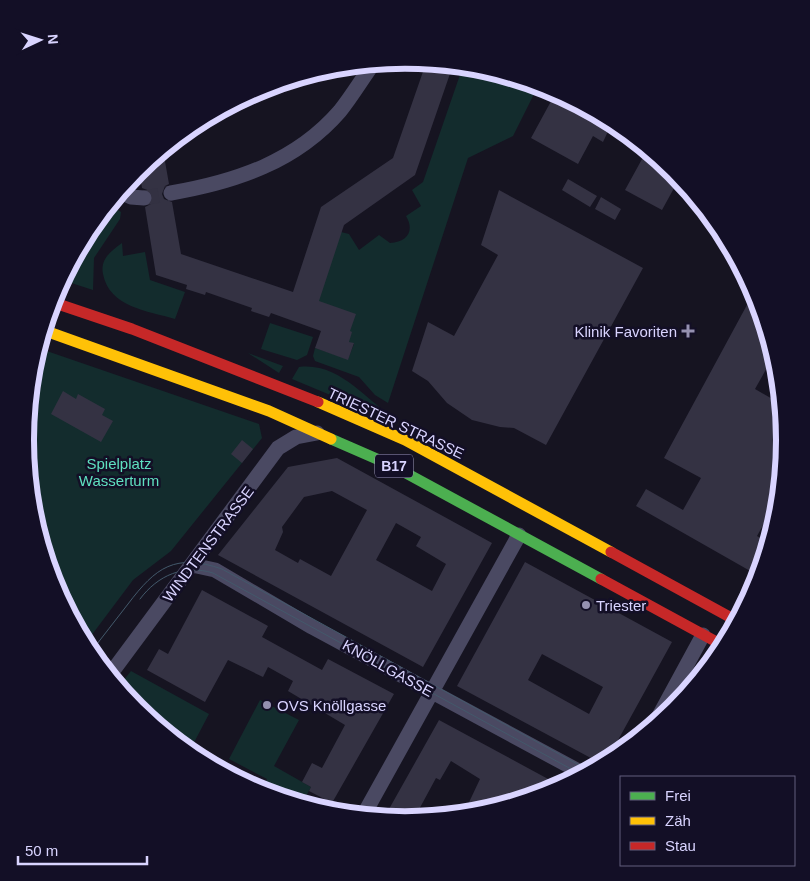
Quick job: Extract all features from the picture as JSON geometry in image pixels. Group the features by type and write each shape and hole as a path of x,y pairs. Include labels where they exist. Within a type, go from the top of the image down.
{"main road":[{"name":"TRIESTER STRASSE","path":"59,305 132,329 271,382 405,440 731,618"},
{"name":"B17","path":"50,332 269,411 321,432 393,466 717,642"}],"street":[{"path":"171,194 210,186 248,174 286,157 307,142 340,111 368,71"},
{"path":"127,195 144,198"},
{"name":"WINDTENSTRASSE","path":"113,671 278,448 296,437 321,432"},
{"path":"367,810 519,535"},
{"name":"KNÖLLGASSE","path":"192,566 215,570 312,627 576,770"},
{"path":"663,708 703,635"}],"green space":[{"path":"460,73 501,82 534,93 513,136 468,158 388,403 375,395 359,377 315,361 313,356 315,348 348,359 354,344 349,342 350,331 318,301 341,232 349,234 359,250 379,235 390,243 405,238 408,235 410,226 406,216 421,206 412,190 423,182"},
{"path":"115,208 121,212 120,219 94,258 93,290 69,282 96,234"},
{"path":"122,243 123,256 145,252 150,280 185,292 175,319 131,306 113,294 103,274 103,264 110,252"},
{"path":"270,323 313,337 307,355 297,360 261,349"},
{"name":"Spielplatz Wasserturm","path":"45,350 259,424 262,438 171,551 133,580 90,637 72,605 53,560 46,537 37,489 34,440 35,416 37,392"},
{"path":"248,353 283,366 279,373"},
{"path":"299,367 314,367 340,376 396,419 395,422 292,379"},
{"path":"131,671 209,714 193,745 160,720 123,681"},
{"path":"260,700 299,720 274,766 311,787 305,798 286,792 265,784 267,779 229,759"}],"building":[{"path":"424,70 451,72 415,175 344,225 319,301 356,314 350,331 352,332 349,342 354,343 348,360 315,348 321,331 271,313 269,317 251,311 252,308 206,292 205,295 186,289 187,285 156,275 145,207 151,204 153,198 150,191 142,188 141,180 164,158 169,184 165,186 162,194 164,199 172,202 181,254 293,292 321,207 393,158"},
{"path":"552,100 591,119 609,130 603,142 593,136 578,164 531,138"},
{"path":"644,156 675,186 662,210 625,190"},
{"path":"568,179 597,196 590,207 562,190"},
{"path":"499,190 643,268 546,445 514,428 500,427 472,420 447,403 428,381 412,371 428,322 454,336 498,255 481,245"},
{"path":"601,197 621,209 615,220 595,209"},
{"path":"749,301 764,344 768,365 755,389 774,400 776,440 773,489 769,513 757,536 763,540 752,572 636,506 646,489 683,510 701,478 664,458"},
{"path":"63,391 76,399 78,394 105,409 102,415 113,421 101,442 51,414"},
{"path":"242,440 253,449 242,463 231,454"},
{"path":"337,458 492,543 423,667 218,555 288,467","holes":["332,491 367,510 331,576 300,559 298,563 275,550 283,532 282,527 304,497","396,523 421,537 416,546 446,564 432,591 376,560"]},
{"path":"525,562 672,642 614,747 594,760 457,686","holes":["542,654 603,687 589,714 528,680"]},
{"path":"202,590 268,626 262,637 322,670 328,659 394,694 332,803 309,791 311,787 302,782 312,763 322,768 345,725 288,691 293,681 268,667 263,677 228,660 205,702 147,670 159,649 168,654"},
{"path":"439,720 552,781 501,799 467,807 480,779 451,761 440,780 436,778 418,811 388,811"}],"tunnel":[{"path":"144,198 171,193"}],"tram line":[{"path":"95,646 138,591 158,572 179,563 206,564 222,569 582,767"},
{"path":"140,599 155,584 172,574 192,570 213,573 574,771"}],"traffic: fast":[{"path":"331,439 393,466 601,579"}],"traffic: slow":[{"path":"50,332 269,411 331,439"},
{"path":"318,402 405,440 611,552"}],"traffic: jam":[{"path":"59,305 132,329 318,402"},
{"path":"611,552 731,618"},
{"path":"601,579 717,642"}],"place":[{"name":"Klinik Favoriten","path":"688,331"},
{"name":"Triester","path":"586,605"},
{"name":"OVS Knöllgasse","path":"267,705"}]}
